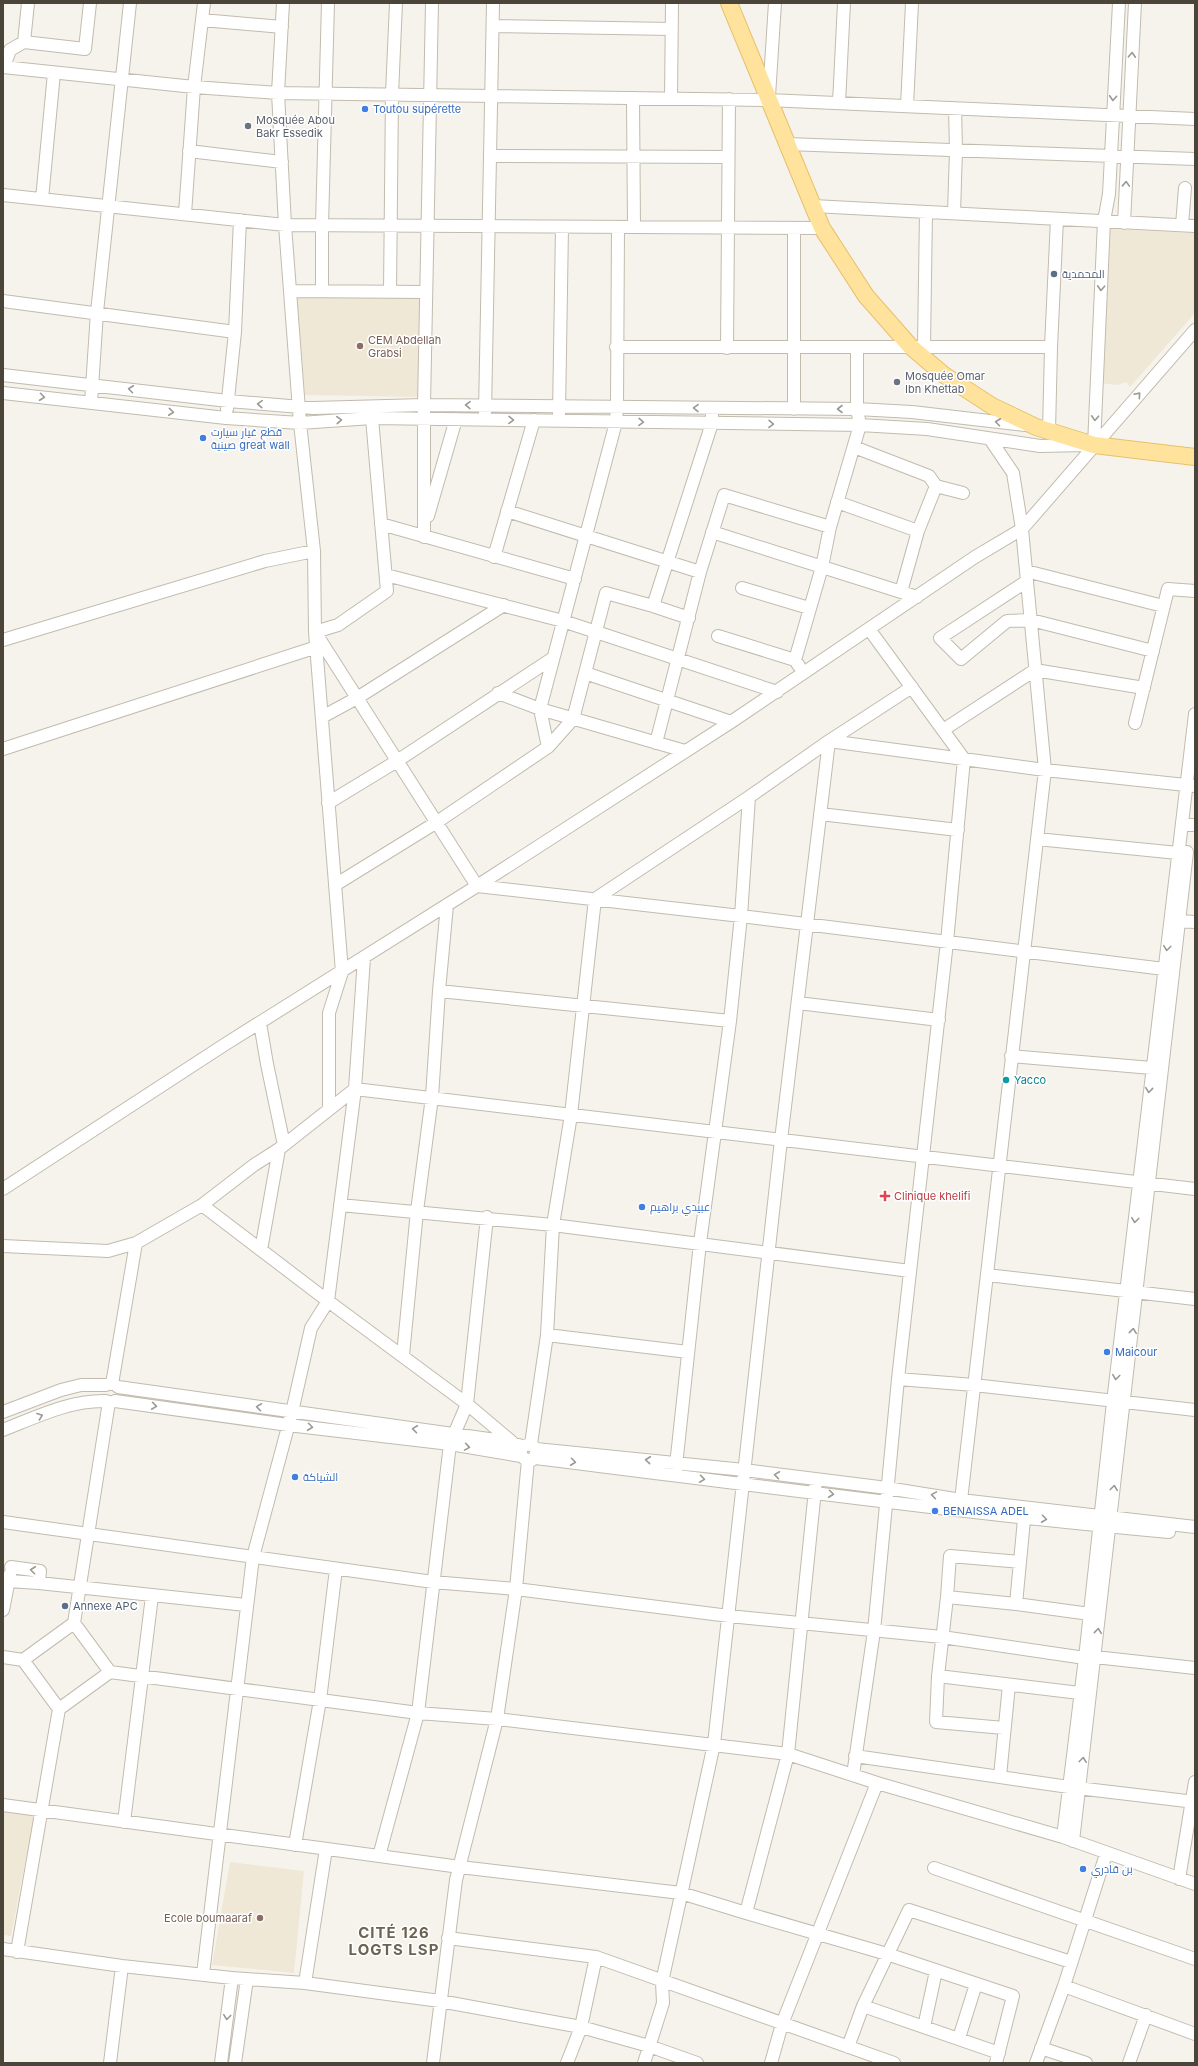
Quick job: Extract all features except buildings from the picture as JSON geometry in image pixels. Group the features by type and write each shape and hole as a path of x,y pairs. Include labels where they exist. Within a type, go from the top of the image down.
{"main road":[{"path":"729,3 822,228 866,296 944,375 992,406 1043,429 1094,445 1195,457"}],"street":[{"path":"24,42 28,3"},
{"path":"90,3 85,49 24,42 10,50 3,67 194,87 278,93 768,100 1195,119"},
{"path":"91,403 97,312 130,3"},
{"path":"185,214 194,87 204,3"},
{"path":"283,3 278,93 285,225 300,423 314,551 315,632 320,646 357,698 477,886"},
{"path":"322,291 322,225 328,3"},
{"path":"390,292 392,94 396,3"},
{"path":"424,533 424,405 432,3"},
{"path":"484,419 490,226 493,3"},
{"path":"672,3 672,98"},
{"path":"768,100 775,3"},
{"path":"839,103 844,3"},
{"path":"908,106 912,3"},
{"path":"1094,445 1104,221 1109,194 1119,3"},
{"path":"1124,223 1128,117 1135,3"},
{"path":"202,20 282,27"},
{"path":"493,26 672,29"},
{"path":"42,199 54,73"},
{"path":"633,98 634,227"},
{"path":"727,348 729,228 727,157 729,99"},
{"path":"954,212 956,150 955,108"},
{"path":"787,144 1195,159"},
{"path":"189,151 282,162"},
{"path":"490,156 727,157"},
{"path":"1182,225 1185,188"},
{"path":"3,195 285,225 822,228"},
{"path":"813,206 954,212 1195,226"},
{"path":"917,346 926,212"},
{"path":"3,374 228,401 299,407 424,405 794,409 857,408 912,412 1043,429 1051,347 1057,218"},
{"path":"226,418 235,332 240,220"},
{"path":"559,421 562,227"},
{"path":"548,747 540,709 616,422 618,227"},
{"path":"794,228 794,409"},
{"path":"290,291 426,292"},
{"path":"3,301 97,312 235,332"},
{"path":"3,1189 731,722 917,597 1022,529 1194,332"},
{"path":"795,660 822,567 830,527 860,425 857,408 857,346"},
{"path":"616,347 1051,347"},
{"path":"3,393 226,418 300,423 372,418 424,418 860,425 927,429 990,440 1040,446 1094,445"},
{"path":"653,606 712,423 713,408"},
{"path":"315,632 338,625 387,591 372,418"},
{"path":"424,533 456,419"},
{"path":"494,557 534,420"},
{"path":"960,1505 1045,770 1022,529 1013,473 990,440"},
{"path":"854,448 929,476 936,486 963,493"},
{"path":"901,592 918,531 936,486"},
{"path":"656,743 700,572 724,495 830,527"},
{"path":"837,502 918,531"},
{"path":"507,511 700,572"},
{"path":"381,524 424,533 494,557 574,579"},
{"path":"712,532 917,597"},
{"path":"3,640 265,561 314,551"},
{"path":"386,575 563,621 777,692"},
{"path":"1152,651 1030,620 1007,621 961,659 940,638 1026,576 1163,606"},
{"path":"742,588 809,608"},
{"path":"1135,723 1168,589 1195,591"},
{"path":"335,885 437,822 548,747 573,719 606,593 653,606 688,618"},
{"path":"322,718 357,698 504,605"},
{"path":"853,1775 874,1631 898,1379 939,1020 964,759 869,630"},
{"path":"718,636 795,660 804,673"},
{"path":"320,646 322,718 342,972 329,1013 330,1108"},
{"path":"3,749 320,646"},
{"path":"328,803 397,761 553,658"},
{"path":"943,730 1035,670 1144,688"},
{"path":"585,673 731,722"},
{"path":"595,899 749,797 829,741 912,687"},
{"path":"498,694 540,709 685,751"},
{"path":"1068,1839 1086,1694 1144,1182 1179,921 1193,784 1195,714"},
{"path":"829,741 1045,770 1193,784"},
{"path":"644,2063 663,2003 662,1982 714,1744 768,1252 829,741"},
{"path":"675,1475 700,1243 730,1021 741,916 749,797"},
{"path":"820,814 958,830"},
{"path":"1144,1182 1152,1068 1178,853 1189,825"},
{"path":"1037,839 1178,853"},
{"path":"477,886 741,916 1164,969"},
{"path":"433,2063 448,1938 460,1867 497,1719 516,1589 527,1451 547,1335 553,1225 571,1115 595,899"},
{"path":"403,1355 417,1211 432,1097 439,991 447,905"},
{"path":"1179,921 1195,922"},
{"path":"203,1974 253,1557 292,1412 311,1328 328,1301 355,1089 364,958"},
{"path":"439,991 730,1021"},
{"path":"798,1003 939,1020"},
{"path":"260,1023 281,1147 261,1250"},
{"path":"1011,1056 1152,1068"},
{"path":"3,1246 108,1251 136,1243 202,1205 254,1165 281,1147 355,1089 1195,1189"},
{"path":"202,1205 328,1301 403,1355 527,1451 744,1470 887,1501 960,1505 1025,1511 1195,1534"},
{"path":"340,1205 417,1211 553,1225 910,1271"},
{"path":"379,1856 418,1713 433,1582 452,1439 467,1404 487,1218"},
{"path":"110,1401 102,1392 112,1385 136,1243"},
{"path":"987,1275 1195,1299"},
{"path":"547,1335 688,1352"},
{"path":"898,1379 974,1385 1195,1410"},
{"path":"3,1412 61,1390 81,1385 112,1385 292,1412 675,1475 742,1484 887,1488 960,1505"},
{"path":"3,1430 88,1400 110,1401 288,1425 452,1439"},
{"path":"3,1657 24,1660 74,1623 110,1401"},
{"path":"746,1913 788,1754 816,1486"},
{"path":"1016,1604 1025,1511"},
{"path":"1105,1521 1195,1527"},
{"path":"1090,1658 1090,1614 1105,1521"},
{"path":"3,1522 433,1582 516,1589 729,1616 942,1637 1090,1658 1195,1668"},
{"path":"1004,1728 936,1722 938,1676 950,1556 1020,1562"},
{"path":"3,1610 8,1581 7,1567 40,1571 39,1583"},
{"path":"295,1845 320,1700 336,1568"},
{"path":"8,1581 39,1583 246,1606"},
{"path":"124,1822 152,1596"},
{"path":"947,1597 1090,1614"},
{"path":"74,1623 110,1672"},
{"path":"24,1660 59,1709"},
{"path":"17,1952 59,1709 110,1672 418,1713 497,1719 788,1754 853,1775 1068,1839 1106,1854 1195,1884"},
{"path":"938,1676 1086,1694"},
{"path":"1000,1776 1009,1685"},
{"path":"855,1756 1074,1787 1194,1802"},
{"path":"773,2062 782,2024 877,1782"},
{"path":"1179,1879 1194,1802 1195,1782"},
{"path":"3,1805 460,1867 681,1893 818,1935 887,1954 1013,1996 998,2058 959,2038 863,2006"},
{"path":"305,1983 326,1849"},
{"path":"1036,2063 1064,1986 1106,1854"},
{"path":"934,1868 1195,1959"},
{"path":"848,2047 863,2006 909,1910 1071,1962"},
{"path":"448,1938 596,1957 662,1982 894,2063"},
{"path":"3,1949 122,1966 232,1978 305,1983 440,2001 581,2027 649,2046 697,2063"},
{"path":"567,2063 581,2027 596,1957"},
{"path":"110,2063 122,1966"},
{"path":"924,2027 936,1970"},
{"path":"221,2063 232,1978"},
{"path":"234,2063 247,1979"},
{"path":"959,2038 976,1984"},
{"path":"1064,1986 1195,2034"},
{"path":"1129,2063 1146,2015"},
{"path":"1041,2048 1086,2063"}],"shaded area":[{"path":"1109,229 1195,233 1195,313 1130,387 1126,382 1118,385 1099,383"},
{"name":"CEM Abdellah Grabsi","path":"297,296 419,297 419,397 305,395"},
{"path":"3,1811 34,1815 11,1936 3,1935"},
{"name":"Ecole boumaaraf","path":"230,1862 304,1871 294,1973 212,1965"}],"place":[{"name":"Toutou supérette","path":"365,109"},
{"name":"Mosquée Abou Bakr Essedik","path":"248,126"},
{"name":"المحمدية","path":"1054,274"},
{"name":"CEM Abdellah Grabsi","path":"360,346"},
{"name":"Mosquée Omar Ibn Khettab","path":"897,382"},
{"name":"قطع غيار سيارت صينية great wall","path":"203,438"},
{"name":"Yacco","path":"1006,1080"},
{"name":"Clinique khelifi","path":"885,1196"},
{"name":"عبيدي براهيم","path":"642,1207"},
{"name":"Maicour","path":"1107,1352"},
{"name":"الشياكة","path":"295,1477"},
{"name":"BENAISSA ADEL","path":"935,1511"},
{"name":"Annexe APC","path":"65,1606"},
{"name":"بن قادري","path":"1083,1869"},
{"name":"Ecole boumaaraf","path":"260,1918"}],"district":[{"name":"CITÉ 126 LOGTS LSP","path":"394,1940"}]}
